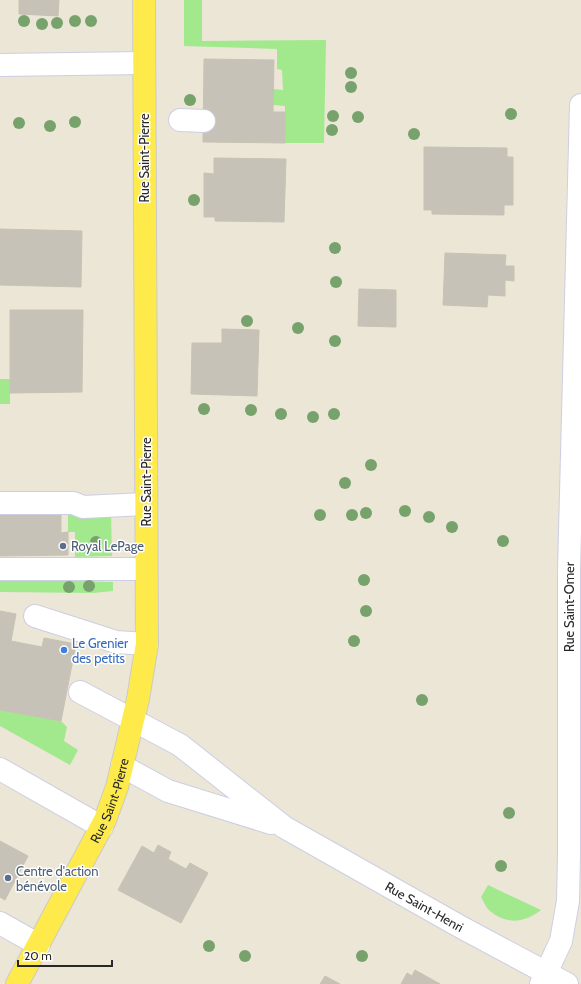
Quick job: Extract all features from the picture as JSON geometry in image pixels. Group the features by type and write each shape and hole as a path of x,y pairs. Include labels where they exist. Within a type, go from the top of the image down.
{"main road":[{"name":"Rue Saint-Pierre","path":"17,984 102,827 113,798 122,766 139,693 147,644 145,504 144,0"}],"street":[{"path":"0,65 144,63"},
{"name":"Rue Saint-Omer","path":"544,979 561,941 568,901 575,571 581,105"},
{"path":"180,120 204,121"},
{"path":"0,503 73,503 83,507 145,504"},
{"path":"0,570 146,569"},
{"path":"35,616 116,642 147,644"},
{"name":"Rue Saint-Henri","path":"80,692 180,745 284,827 544,979 567,984"},
{"name":"Rue Saint-Henri","path":"122,766 168,791 284,827"},
{"path":"0,769 102,827"},
{"path":"0,923 38,944"}],"green space":[{"path":"184,0 202,0 202,41 326,40 324,143 285,143 285,106 273,105 273,89 283,90 282,70 277,69 277,49 184,46"},
{"path":"0,379 10,379 10,404 0,404"},
{"path":"68,512 111,513 112,556 75,557 75,532 68,532"},
{"path":"0,579 113,582 113,591 93,593 0,592"},
{"path":"0,710 61,721 67,727 64,741 78,750 70,765 0,726"},
{"path":"488,885 541,910 528,918 516,921 503,919 496,916 486,907 481,897"}],"building":[{"path":"19,0 59,0 58,16 19,14"},
{"path":"204,59 274,60 273,112 285,112 285,143 203,142"},
{"path":"424,147 507,148 507,157 513,157 513,205 504,205 504,215 432,214 432,210 424,210"},
{"path":"214,158 286,159 284,222 215,221 215,217 204,217 204,173 214,174"},
{"path":"0,229 82,231 81,287 0,285"},
{"path":"445,253 506,255 505,266 514,266 514,281 505,280 505,296 488,295 487,307 443,305"},
{"path":"359,289 396,290 396,327 358,326"},
{"path":"10,310 83,310 82,392 10,393"},
{"path":"222,329 259,330 257,396 191,394 192,343 222,343"},
{"path":"61,509 61,533 68,532 68,555 0,556 0,510"},
{"path":"0,611 16,614 11,641 42,647 44,638 76,644 61,721 0,710"},
{"path":"0,841 28,856 5,900 0,897"},
{"path":"158,845 171,852 168,859 186,869 190,863 208,873 181,923 118,890 142,846 154,853"},
{"path":"415,970 440,984 401,984 407,973 412,976"},
{"path":"325,976 340,984 320,984"}],"place":[{"name":"Royal LePage","path":"63,546"},
{"name":"Le Grenier des petits","path":"64,650"},
{"name":"Centre d'action bénévole","path":"8,878"}]}
